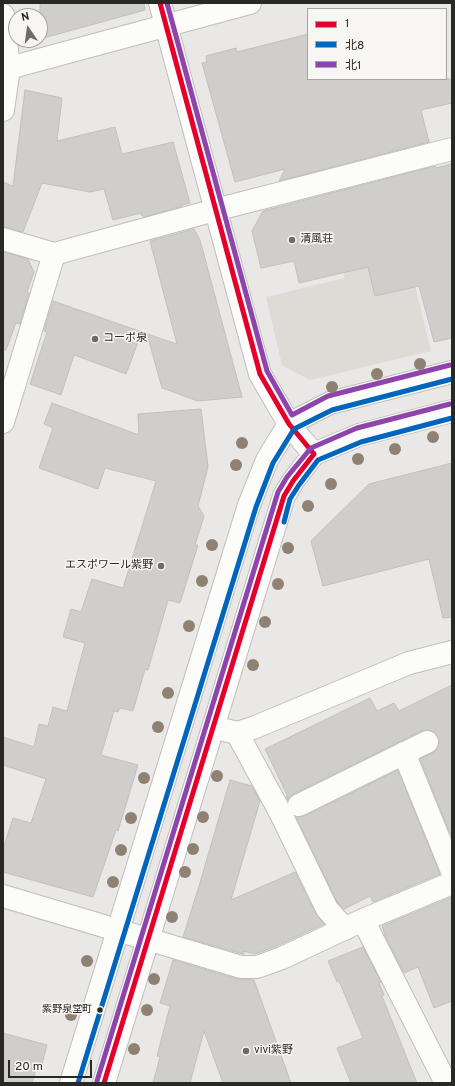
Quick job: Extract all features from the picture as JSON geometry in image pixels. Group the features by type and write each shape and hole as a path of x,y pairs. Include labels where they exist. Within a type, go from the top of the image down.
{"street":[{"path":"160,3 260,374 289,424 314,454"},
{"path":"9,68 250,3"},
{"path":"3,15 9,68 3,110"},
{"path":"3,238 54,254 215,210 452,149"},
{"path":"3,422 54,254"},
{"path":"72,1083 249,504 267,460 289,424 330,403 452,372"},
{"path":"104,1083 284,496 293,481 314,454 359,435 452,411"},
{"path":"214,727 237,733 253,728 410,663 452,652"},
{"path":"237,733 280,812 327,909 354,924 446,1083"},
{"path":"299,805 427,742"},
{"path":"404,753 452,872"},
{"path":"3,896 241,967 257,967 282,958 354,924 452,883"}],"shaded area":[{"path":"389,179 431,351 310,380 282,365 266,297 345,278 325,194"}],"building":[{"path":"40,3 144,3 145,10 48,37 48,8 40,8"},
{"path":"307,34 307,80 452,79 452,103 421,110 429,142 279,181 285,169 235,182 202,63 207,62 206,56 236,48 237,52"},
{"path":"25,90 62,98 57,141 115,127 122,154 173,142 190,203 144,217 141,213 113,220 104,189 90,192 42,183 23,232 3,227 3,182 13,186"},
{"path":"452,164 452,338 434,342 419,286 375,296 368,267 299,283 294,261 261,268 252,231 263,211 435,166 436,168"},
{"path":"194,229 200,240 242,397 198,401 162,388 147,334 177,344 150,241"},
{"path":"3,252 28,259 34,272 27,292 29,293 20,324 16,323 6,350 3,350"},
{"name":"コーポ泉","path":"53,301 142,332 126,374 74,355 61,395 30,384 47,332 44,331"},
{"path":"52,403 139,435 138,414 201,409 208,467 198,506 204,516 195,545 198,545 180,603 168,600 148,670 145,669 133,711 120,708 118,712 114,711 101,755 138,765 118,831 116,830 93,897 3,872 3,849 13,818 31,823 46,779 3,765 3,737 34,747 39,724 48,726 53,707 67,711 85,643 63,637 71,609 81,612 92,579 123,588 156,481 105,468 98,489 39,468 53,428 44,424"},
{"path":"452,463 452,617 443,618 429,559 323,586 311,541 369,484"},
{"path":"452,685 452,838 420,759 433,753 437,749 439,743 438,736 434,732 428,730 421,731 293,794 288,800 286,796 288,797 265,749 370,698 377,711 394,703 399,711"},
{"path":"398,770 440,874 373,902 370,896 344,909 337,902 296,817 305,816"},
{"path":"230,780 252,786 260,801 231,900 295,872 316,914 324,924 277,946 255,954 243,951 243,954 183,937"},
{"path":"452,897 452,1001 434,1008 418,967 404,973 386,938 382,926"},
{"path":"363,947 381,982 379,983 384,995 382,996 417,1083 351,1083 337,1048 363,1038 339,981 337,982 328,961"},
{"path":"173,960 237,979 254,980 291,1083 223,1083 204,1031 190,1083 153,1083 160,1057 157,1056 170,1006 160,1003"},
{"path":"3,1033 47,1045 40,1072 36,1070 32,1083 3,1083"}],"transit line":[{"name":"1","path":"104,1083 284,496 293,481 314,454 289,424 260,374 160,3"},
{"name":"北1","path":"167,3 267,371 292,415 328,396 450,365"},
{"name":"北8","path":"78,1083 256,507 273,463 294,429 332,410 452,379"},
{"name":"北1","path":"97,1081 278,492 287,477 311,448 357,428 450,404"},
{"name":"北8","path":"284,522 290,499 318,460 361,442 452,418"}],"place":[{"name":"清風荘","path":"292,240"},
{"name":"コーポ泉","path":"95,339"},
{"name":"エスポワール紫野","path":"161,566"},
{"name":"紫野泉堂町","path":"100,1010"},
{"name":"vivi紫野","path":"246,1051"}]}
